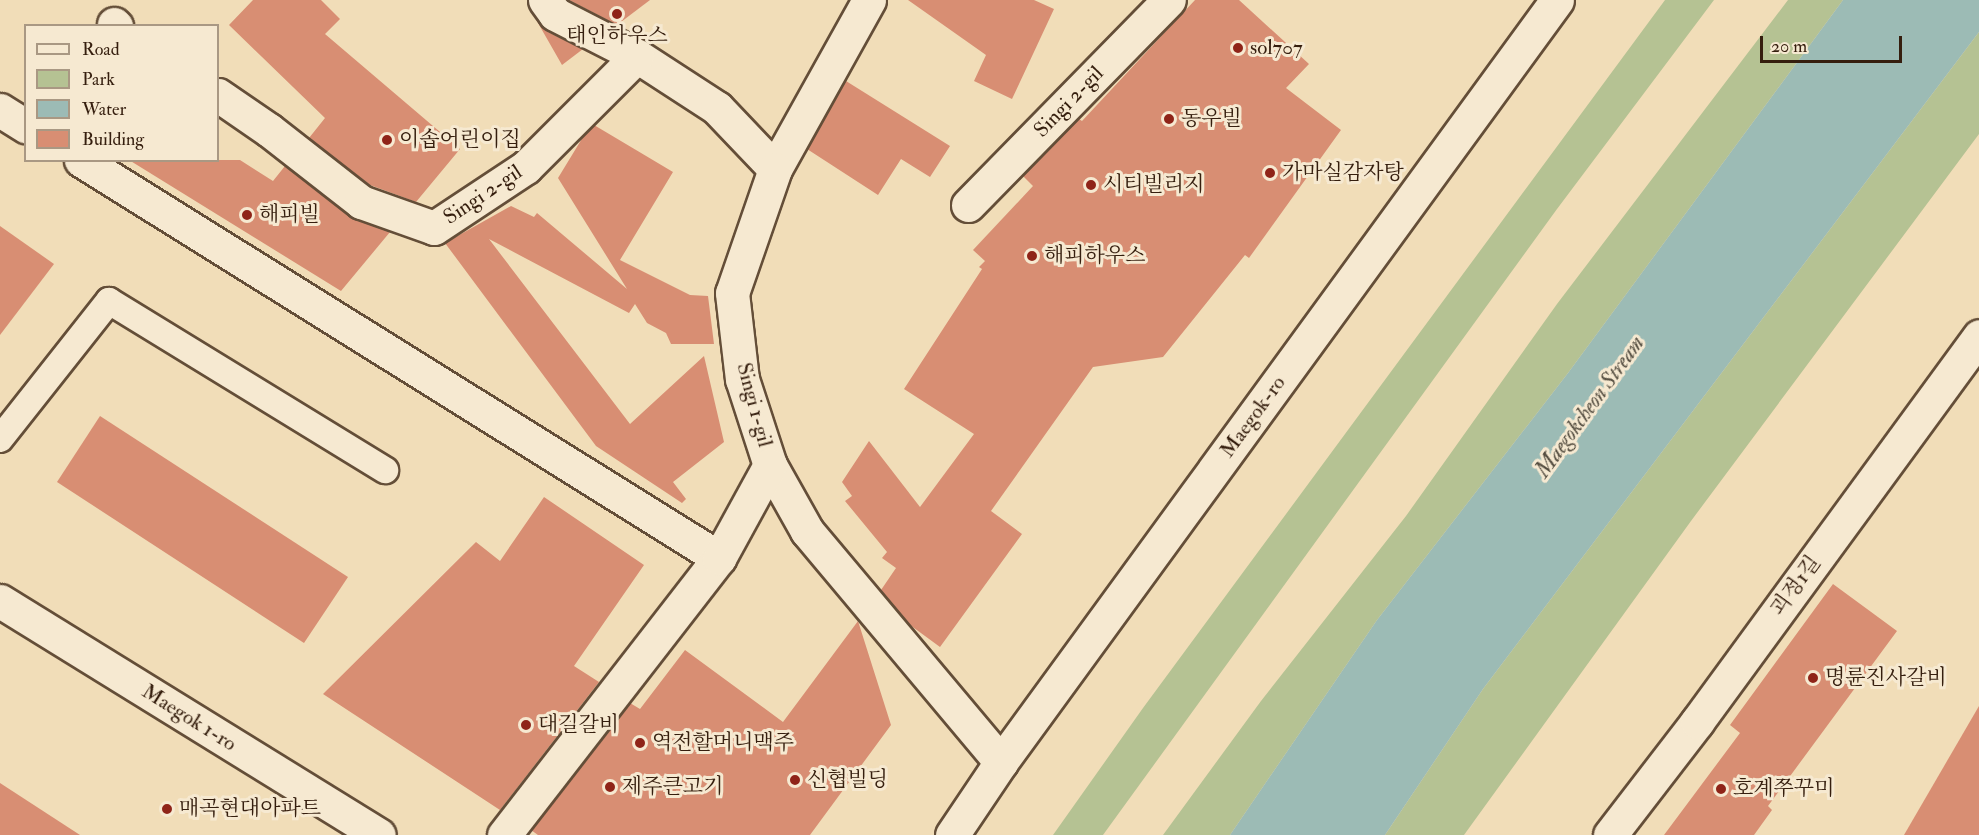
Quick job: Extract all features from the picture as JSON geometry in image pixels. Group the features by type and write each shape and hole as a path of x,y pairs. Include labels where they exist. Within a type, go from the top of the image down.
{"street":[{"path":"545,0 555,14 637,56 717,108 775,169"},
{"name":"Singi 1-gil","path":"869,0 775,169 732,293 742,379 770,465 807,531 1001,762"},
{"name":"Singi 2-gil","path":"968,205 1169,0"},
{"name":"Maegok-ro","path":"952,835 1001,762 1557,0"},
{"name":"Singi 2-gil","path":"219,96 269,130 361,202 434,228 526,167 637,56"},
{"path":"0,110 24,125"},
{"path":"84,162 718,558"},
{"name":"괴정1길","path":"1610,835 1697,722 1979,336"},
{"path":"504,835 718,558 770,465"},
{"name":"Maegok 1-ro","path":"0,602 379,835"}],"lane":[{"path":"0,440 109,301 385,470"}],"green space":[{"path":"1665,0 1714,0 1557,209 1103,835 1053,835 1143,708"},
{"path":"1788,0 1843,0 1568,373 1377,620 1230,835 1163,835 1261,701 1406,516 1557,304"},
{"path":"1979,32 1979,134 1691,521 1464,835 1385,835 1483,689"}],"water":[{"name":"Maegokcheon Stream","path":"1843,0 1979,0 1979,32 1483,689 1385,835 1230,835 1377,620 1568,373"}],"building":[{"path":"253,0 321,0 340,19 325,34 460,149 416,202 370,185 309,138 325,118 229,25"},
{"name":"태인하우스","path":"569,0 650,0 617,25"},
{"path":"908,0 1034,0 1054,9 1012,99 974,81 986,55"},
{"path":"1195,0 1239,0 1309,64 1286,88 1341,130 1249,258 1245,255 1163,357 1093,367 991,511 1022,534 940,647 910,625 881,590 896,568 882,558 887,552 845,501 852,496 842,482 869,441 920,507 974,434 904,389 982,269 979,267 985,261 973,250 1033,186 1023,176 1079,119 1082,121"},
{"path":"534,16 546,31 583,49 562,65"},
{"path":"846,81 950,146 930,177 901,159 878,195 807,149"},
{"path":"594,125 673,172 620,260 690,295 708,296 714,344 671,344 666,333 647,323 635,304 629,313 489,239 630,424 704,356 724,442 673,482 686,499 682,503 596,446 445,243 511,206 534,217 537,213 627,289 558,178 583,137"},
{"path":"240,160 273,181 285,166 350,217 390,232 341,291 132,162"},
{"path":"0,226 54,264 0,335"},
{"path":"100,416 348,577 304,643 57,482"},
{"path":"544,497 644,565 574,666 599,682 500,810 323,694 476,542 500,561"},
{"name":"명륜진사갈비","path":"1833,584 1897,631 1768,806 1772,810 1754,835 1664,835 1740,733 1730,725"},
{"path":"858,621 891,725 810,835 538,835 531,830 630,703 640,709 685,650 783,722"},
{"path":"1979,706 1979,835 1904,835"},
{"path":"0,783 80,835 0,835"}],"place":[{"name":"태인하우스","path":"617,14"},
{"name":"sol707","path":"1238,48"},
{"name":"동우빌","path":"1169,119"},
{"name":"이솝어린이집","path":"387,140"},
{"name":"가마실감자탕","path":"1270,173"},
{"name":"시티빌리지","path":"1091,185"},
{"name":"해피빌","path":"247,215"},
{"name":"해피하우스","path":"1032,256"},
{"name":"명륜진사갈비","path":"1813,678"},
{"name":"대길갈비","path":"526,725"},
{"name":"역전할머니맥주","path":"640,743"},
{"name":"신협빌딩","path":"795,780"},
{"name":"제주큰고기","path":"610,787"},
{"name":"호계쭈꾸미","path":"1721,789"},
{"name":"매곡현대아파트","path":"167,809"}]}
